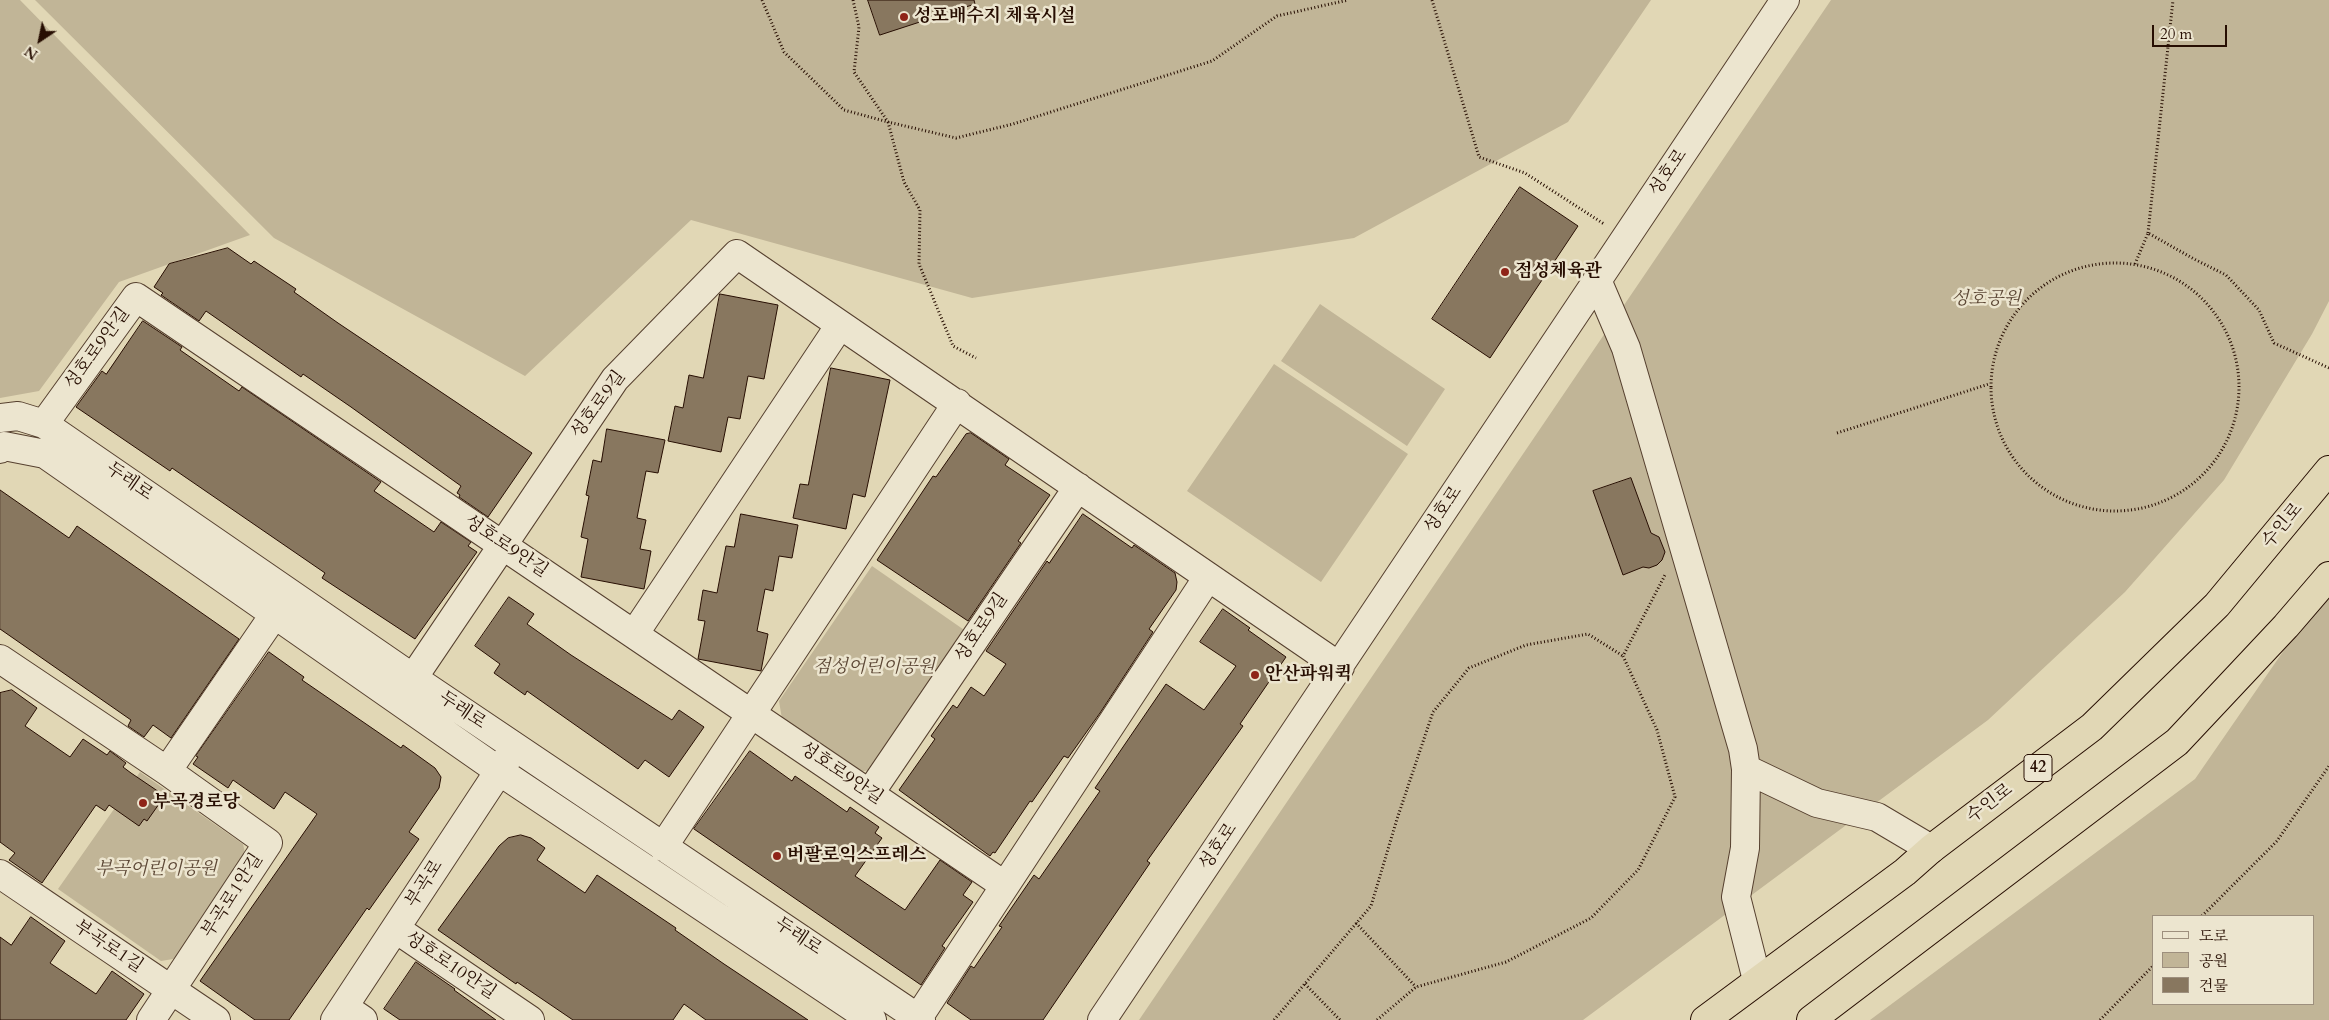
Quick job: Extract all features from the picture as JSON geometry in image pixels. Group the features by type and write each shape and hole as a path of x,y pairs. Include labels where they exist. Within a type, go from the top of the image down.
{"highway":[{"name":"수인로","path":"1705,1020 1906,872 1932,849 2092,727 2217,605 2329,470"},
{"path":"1811,1020 2177,742 2286,626 2329,576"}],"street":[{"name":"성호로","path":"1102,1020 1785,0"},
{"name":"성호로9길","path":"413,678 615,379 737,254 1340,667"},
{"path":"1597,280 1626,348 1743,749 1746,769 1745,848 1736,897 1757,980"},
{"name":"성호로9안길","path":"44,424 136,297 635,633 750,714 1004,885"},
{"path":"635,633 840,325"},
{"path":"663,847 957,403"},
{"name":"두레로","path":"0,418 18,416 44,424 413,678 919,1019"},
{"name":"두레로","path":"0,449 4,446 45,454 499,771 872,1020"},
{"name":"성호로9길","path":"870,793 1078,488"},
{"path":"919,1019 1004,885 1208,577"},
{"path":"167,771 274,615"},
{"name":"부곡로1안길","path":"0,659 167,771 268,843 151,1020"},
{"name":"부곡로","path":"347,1016 396,929 516,747"},
{"path":"1746,769 1816,803 1877,817 1932,849"},
{"name":"부곡로1길","path":"0,874 216,1020"},
{"name":"성호로10안길","path":"396,929 530,1020"}],"path":[{"path":"762,0 784,52 844,110 956,138 1013,124 1212,61 1278,16 1348,0"},
{"path":"853,0 859,27 854,72 888,122 904,182 920,210 919,264 953,346 976,358"},
{"path":"1432,0 1479,157 1525,173 1625,238"},
{"path":"2135,264 2148,233 2172,0"},
{"path":"2148,233 2226,275 2259,310 2274,343 2329,368"},
{"path":"2092,264 2135,264 2175,278 2208,305 2230,338 2239,376 2236,416 2222,452 2196,483 2162,503 2124,512 2084,508 2048,492 2016,464 1996,426 1989,384 1998,342 2020,306 2052,279 2092,264"},
{"path":"1837,433 1989,384"},
{"path":"1623,656 1682,544"},
{"path":"1274,1020 1371,906 1433,712 1469,668 1526,645 1588,634 1623,656 1658,730 1675,797 1638,870 1591,918 1506,962 1416,987 1377,1020"},
{"path":"2203,915 2277,841 2329,766"},
{"path":"1356,923 1416,987"},
{"path":"2100,1020 2152,967"},
{"path":"1305,984 1340,1020"}],"green space":[{"path":"0,0 20,0 250,235 119,282 39,391 0,398"},
{"path":"35,0 1651,0 1568,122 1354,238 972,298 691,220 525,376 274,238"},
{"name":"성호공원","path":"1831,0 2329,0 2329,301 2312,334 2224,480 2125,592 1988,720 1583,1020 1139,1020"},
{"path":"1320,304 1445,389 1407,446 1281,361"},
{"path":"1274,364 1408,454 1321,582 1187,491"},
{"name":"점성어린이공원","path":"872,566 970,634 877,769 858,772 782,719 779,701"},
{"path":"2329,585 2329,1020 1870,1020 2195,779"},
{"name":"부곡어린이공원","path":"140,772 243,844 247,862 179,958 161,961 58,889"}],"building":[{"name":"성포배수지 체육시설","path":"868,0 974,0 975,4 880,35"},
{"name":"점성체육관","path":"1520,187 1578,226 1490,358 1432,319"},
{"path":"228,248 251,264 254,261 296,289 294,292 338,323 532,453 488,517 459,497 460,495 457,493 461,486 351,407 303,374 301,377 206,311 199,321 161,295 163,293 154,287 169,264"},
{"path":"720,294 778,305 764,379 748,376 740,419 728,417 721,452 668,441 675,406 683,408 689,375 703,378"},
{"path":"143,321 182,347 180,350 239,391 242,387 381,482 374,491 434,532 441,522 471,542 468,546 477,552 415,639 322,578 325,573 172,468 170,471 76,407 102,371 106,374"},
{"path":"831,368 890,380 865,497 853,494 846,529 793,518 800,484 808,485"},
{"path":"607,429 665,440 658,473 646,471 637,518 646,520 640,549 651,551 644,589 581,577 588,539 581,537 589,496 586,495 593,460 601,462"},
{"path":"971,433 1009,459 1005,465 1050,495 1018,541 1021,543 968,621 877,560 933,476 936,477 966,434"},
{"path":"1631,478 1651,533 1659,537 1665,552 1662,560 1657,565 1649,568 1643,567 1623,575 1593,491"},
{"path":"0,490 69,538 77,526 239,639 171,738 153,725 144,737 128,726 131,720 0,629"},
{"path":"741,514 798,525 792,558 779,556 773,591 765,589 757,631 768,634 761,671 698,659 705,621 698,620 703,590 717,593 726,546 734,547"},
{"path":"1083,514 1132,548 1134,545 1175,573 1176,590 1149,629 1153,632 1100,713 1068,758 1064,756 1032,802 1030,801 995,853 993,852 990,856 899,790 935,739 931,736 953,705 957,708 971,687 984,696 1006,664 986,651 1047,561 1049,563"},
{"path":"509,597 534,614 527,624 571,655 672,720 679,710 704,727 669,777 645,760 638,769 527,691 525,695 494,673 500,664 475,646"},
{"path":"1223,609 1250,628 1248,630 1286,657 1240,724 1243,726 1147,861 1150,863 1043,1020 971,1020 947,1003 971,966 974,968 1002,927 999,926 1034,875 1039,879 1100,791 1095,788 1166,684 1204,710 1236,666 1200,642"},
{"path":"269,652 304,677 302,680 401,748 403,745 435,768 441,777 439,788 409,832 419,839 369,910 367,908 289,1020 255,1020 200,981 317,814 285,792 274,809 233,780 228,788 193,764 198,757 196,756"},
{"path":"12,690 37,708 25,726 70,757 83,739 107,755 110,751 126,763 123,767 162,794 156,802 159,804 147,821 144,819 139,826 109,805 105,811 96,805 42,883 9,860 15,853 0,842 0,693"},
{"path":"750,751 792,781 795,776 847,812 850,807 879,827 875,833 882,838 855,876 905,910 940,860 972,882 963,895 973,902 942,946 945,948 921,985 694,829"},
{"path":"521,835 531,838 545,848 537,860 585,893 597,875 808,1020 706,1020 684,1004 673,1020 573,1020 517,982 516,984 438,930 499,846 508,838"},
{"path":"31,917 65,941 50,963 96,994 112,971 144,994 126,1020 0,1020 0,937 11,945"},
{"path":"416,962 496,1020 400,1020 384,1009"}],"place":[{"name":"성포배수지 체육시설","path":"904,17"},
{"name":"점성체육관","path":"1505,272"},
{"name":"안산파워퀵","path":"1255,675"},
{"name":"부곡경로당","path":"143,803"},
{"name":"버팔로익스프레스","path":"777,856"}]}
